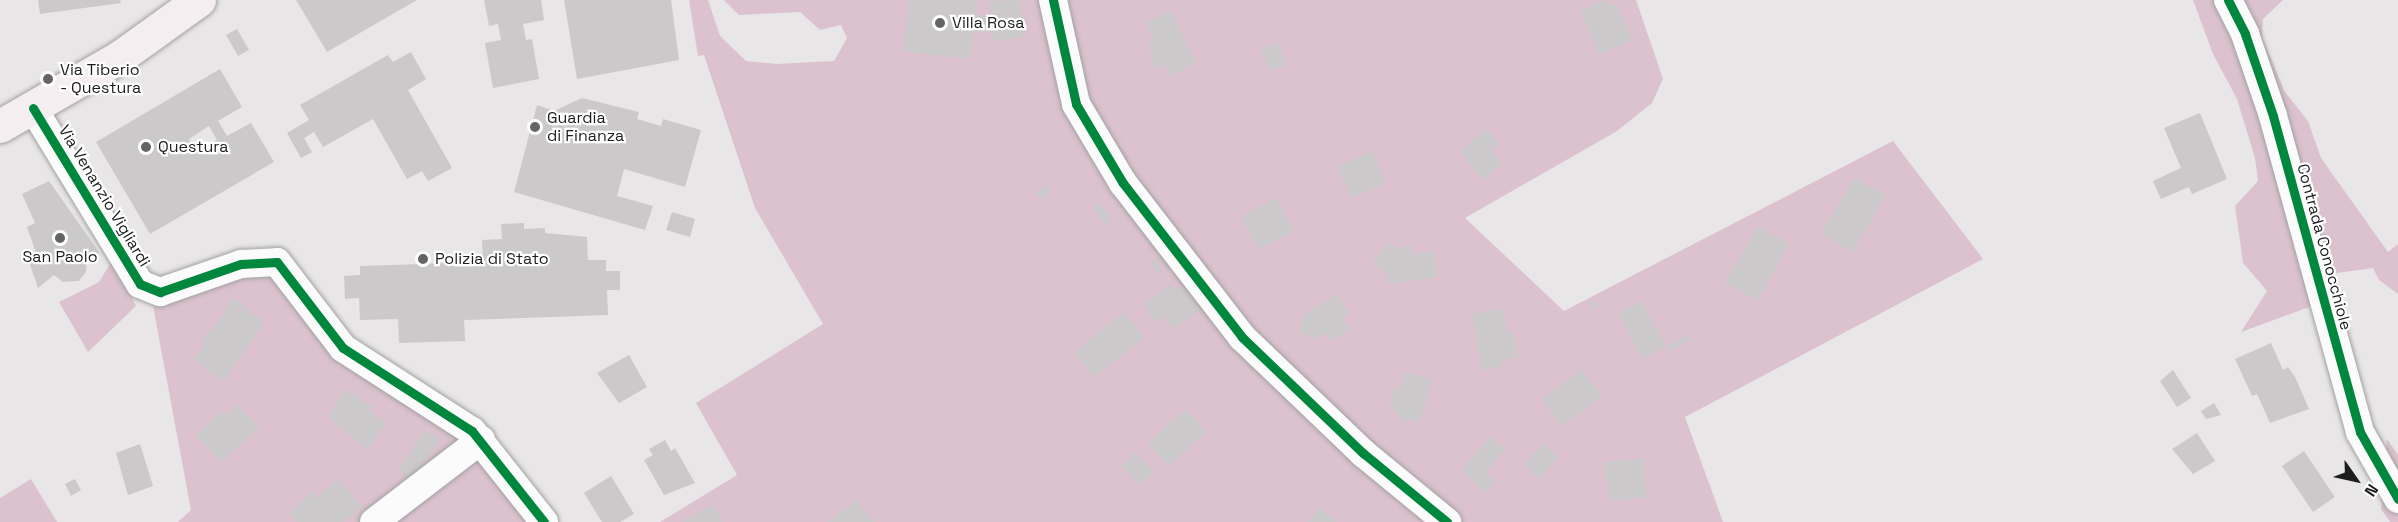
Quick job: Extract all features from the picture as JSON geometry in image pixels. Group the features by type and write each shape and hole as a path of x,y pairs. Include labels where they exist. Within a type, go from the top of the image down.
{"main road":[{"path":"0,126 121,56 198,0"}],"street":[{"path":"1053,0 1076,104 1123,183 1242,338 1363,453 1447,522"},
{"name":"Contrada Conocchiole","path":"2228,0 2245,34 2273,116 2361,432 2398,499"},
{"name":"Via Venanzio Vigliardi","path":"33,108 140,284 160,292 241,264 277,262 343,348 472,430 544,522"},
{"path":"374,522 481,440"}],"shaded area":[{"path":"689,0 708,0 720,36 746,61 777,64 834,61 847,38 841,25 820,30 800,12 739,15 724,0 1636,0 1663,79 1652,103 1617,131 1465,218 1564,311 1893,141 1983,259 1685,417 1723,522 660,522 737,475 696,403 823,324 755,208 704,55 698,56"},
{"path":"2193,0 2283,0 2263,19 2262,37 2285,92 2308,121 2321,158 2388,252 2398,244 2398,294 2379,280 2373,268 2330,274 2337,297 2241,332 2267,291 2243,263 2235,206 2258,181 2255,158 2237,99 2213,54"},
{"path":"113,259 136,306 88,352 59,302 99,282"},
{"path":"252,272 274,277 462,437 534,522 178,522 191,510 153,306"},
{"path":"2387,439 2398,455 2398,522 2390,522 2381,509"},
{"path":"31,479 57,522 0,522 0,498"}],"building":[{"path":"38,0 120,0 121,3 40,14"},
{"path":"296,0 417,0 327,52"},
{"path":"484,0 541,0 544,20 523,24 526,40 532,39 539,79 493,88 485,43 501,40 498,24 489,26"},
{"path":"564,0 671,0 679,60 577,79"},
{"name":"Villa Rosa","path":"909,0 977,0 975,14 990,16 990,1 1020,0 1024,37 994,41 992,32 974,31 970,59 903,51"},
{"path":"1604,0 1611,6 1616,4 1632,40 1599,55 1580,11"},
{"path":"1170,10 1196,63 1171,76 1165,65 1157,69 1149,54 1153,52 1148,42 1154,39 1146,22"},
{"path":"237,29 249,50 238,56 226,35"},
{"path":"1278,43 1286,64 1270,71 1261,49"},
{"path":"411,52 426,79 408,90 452,168 428,181 422,171 407,179 373,119 323,147 314,132 304,138 312,152 301,158 287,133 309,120 300,105 388,55 393,62"},
{"name":"Questura","path":"220,69 242,107 218,121 227,136 251,123 274,162 150,234 96,142","holes":["209,126 217,140 196,152 189,139"]},
{"path":"582,98 639,112 637,119 661,126 663,119 701,130 685,187 624,169 617,196 653,206 645,230 514,192 537,105 554,111"},
{"path":"2200,113 2227,179 2192,194 2189,187 2161,199 2153,181 2181,168 2164,128"},
{"path":"1487,129 1499,144 1491,150 1502,164 1482,180 1459,151"},
{"path":"1372,151 1386,182 1352,198 1337,167"},
{"path":"1855,177 1886,196 1852,252 1821,233"},
{"name":"San Paolo","path":"49,181 99,252 97,257 87,256 86,272 79,281 63,282 54,275 38,288 28,259 36,253 27,227 35,223 22,194"},
{"path":"1046,184 1051,191 1041,199 1036,193"},
{"path":"1276,198 1294,231 1258,250 1241,217"},
{"path":"1099,203 1112,220 1105,225 1093,207"},
{"path":"672,212 695,219 690,237 666,230"},
{"path":"524,223 524,229 545,228 545,233 587,237 588,260 606,260 606,271 620,271 620,290 607,290 608,315 464,320 465,341 399,343 398,319 360,320 359,298 345,299 344,276 360,275 360,266 483,262 482,240 502,239 501,224"},
{"path":"1758,226 1789,244 1757,301 1725,283"},
{"path":"1389,242 1398,248 1411,245 1412,254 1434,250 1437,277 1388,284 1386,273 1373,263"},
{"path":"1161,256 1163,260 1158,264 1162,270 1158,273 1150,263"},
{"path":"1172,285 1176,290 1184,285 1200,311 1172,329 1164,315 1154,321 1143,303"},
{"path":"1337,294 1349,313 1343,318 1350,329 1332,341 1324,333 1314,339 1300,332 1304,315"},
{"path":"232,297 264,322 224,381 193,360 204,345 200,342 221,318"},
{"path":"1595,300 1599,306 1593,310 1589,303"},
{"path":"1641,301 1666,346 1642,359 1618,313"},
{"path":"1503,308 1507,332 1513,331 1518,357 1502,360 1503,366 1482,370 1472,314"},
{"path":"1124,312 1144,338 1094,377 1074,352"},
{"path":"1688,334 1691,340 1669,352 1666,346"},
{"path":"2271,343 2283,370 2288,367 2295,377 2309,409 2270,423 2257,394 2252,396 2235,359"},
{"path":"629,355 647,387 619,403 597,373"},
{"path":"1582,369 1602,397 1562,426 1542,399"},
{"path":"2173,370 2191,398 2177,407 2160,381"},
{"path":"1405,372 1432,379 1420,422 1409,420 1403,424 1390,404 1394,387 1401,388"},
{"path":"346,389 372,406 369,411 386,423 368,450 328,417"},
{"path":"2214,403 2221,415 2206,419 2201,411"},
{"path":"237,405 259,427 222,462 196,435 220,412 227,414"},
{"path":"1186,409 1206,432 1169,466 1148,443"},
{"path":"425,430 440,439 412,480 398,470"},
{"path":"2197,433 2215,461 2193,474 2172,449"},
{"path":"1491,437 1505,450 1485,472 1495,482 1486,493 1461,470"},
{"path":"665,440 671,451 675,448 695,483 664,495 644,460 653,455 649,449"},
{"path":"1544,443 1558,458 1538,479 1523,464"},
{"path":"140,444 153,486 128,495 116,453"},
{"path":"2304,451 2335,497 2313,512 2282,466"},
{"path":"1135,452 1154,472 1140,486 1121,466"},
{"path":"1643,458 1647,497 1609,501 1604,462"},
{"path":"611,476 634,514 620,522 602,522 584,493"},
{"path":"75,479 81,490 71,496 65,484"},
{"path":"338,479 362,507 344,522 297,522 289,513 313,492 317,497"},
{"path":"856,500 874,522 828,522"},
{"path":"713,504 723,522 682,522"},
{"path":"1320,508 1337,522 1308,522"}],"cycle path":[{"path":"1053,0 1076,104 1123,183 1242,337 1363,453 1447,522"},
{"path":"2228,0 2245,34 2273,116 2360,432 2398,499"},
{"path":"33,108 140,284 160,292 241,264 277,262 343,348 472,431 544,522"}],"place":[{"name":"Villa Rosa","path":"940,23"},
{"name":"Via Tiberio - Questura","path":"48,79"},
{"name":"Guardia di Finanza","path":"535,127"},
{"name":"Questura","path":"146,147"},
{"name":"San Paolo","path":"60,238"},
{"name":"Polizia di Stato","path":"423,259"}]}
